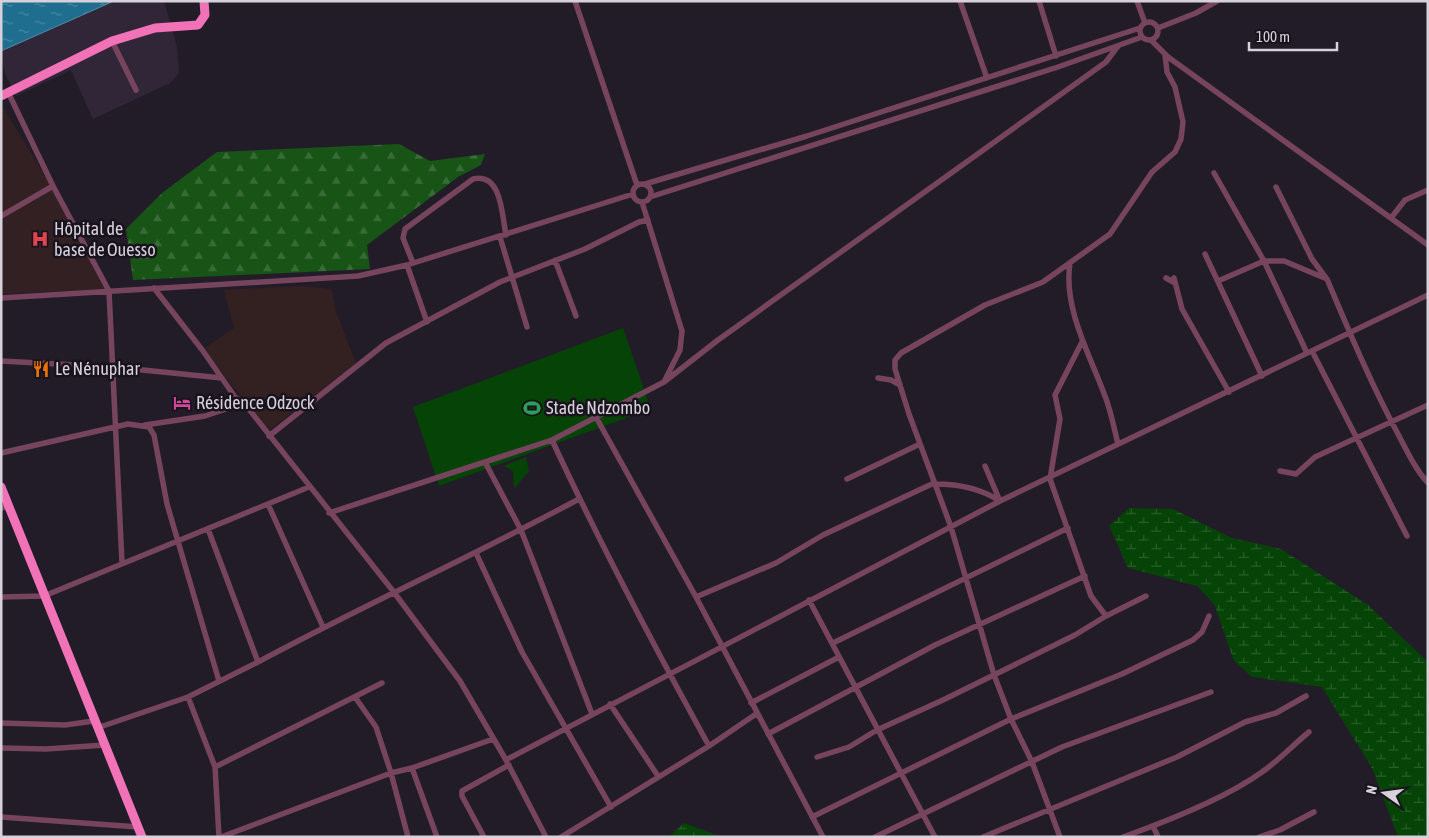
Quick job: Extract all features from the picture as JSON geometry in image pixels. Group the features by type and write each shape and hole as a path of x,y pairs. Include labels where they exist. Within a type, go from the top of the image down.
{"highway":[{"path":"5,94 112,40 155,28 198,25 205,15 204,1"},
{"path":"1,487 5,507 44,596 142,837"}],"street":[{"path":"1,298 338,279 385,272 633,194 637,185 575,1"},
{"path":"960,1 987,78"},
{"path":"1039,1 1056,56"},
{"path":"1137,1 1145,23"},
{"path":"1158,28 1196,13 1218,1"},
{"path":"637,185 807,136 1140,28 1145,23 1152,23 1158,28"},
{"path":"1140,28 1142,37"},
{"path":"1151,40 1157,34 1158,28"},
{"path":"642,202 650,197 1142,37 1151,40 1165,55 1427,243"},
{"path":"112,40 136,90"},
{"path":"329,513 486,464 552,440 597,419 664,382 718,340 1106,62 1118,46"},
{"path":"1060,837 1032,762 1011,719 994,675 950,527 900,385 895,364 901,353 985,305 1040,284 1110,234 1127,212 1152,172 1169,159 1179,146 1182,122 1175,87 1167,72 1165,55"},
{"path":"5,94 109,291 122,563"},
{"path":"1214,173 1264,261 1309,352 1407,536"},
{"path":"427,322 403,238 405,229 473,179 484,179 496,188 503,236 527,327"},
{"path":"645,184 651,189 650,197"},
{"path":"1,216 53,186"},
{"path":"1276,187 1312,259 1327,279 1391,421 1421,476 1428,483"},
{"path":"1392,218 1405,200 1428,190"},
{"path":"633,194 638,201 642,202 682,332 680,350 664,382"},
{"path":"269,436 378,349 513,278 639,222 648,220"},
{"path":"1205,254 1262,376"},
{"path":"555,260 576,316"},
{"path":"1218,281 1264,261 1284,260 1327,279"},
{"path":"1070,263 1068,283 1082,342 1106,397 1118,444"},
{"path":"1166,278 1175,280 1182,309 1229,392"},
{"path":"154,288 235,397 244,403 308,487 394,591 460,681 507,762 546,837"},
{"path":"484,837 462,796 462,791 565,728 1000,501 1050,479 1118,444 1428,295"},
{"path":"1082,342 1054,394 1060,419 1050,479 1055,498 1068,528 1091,596 1106,616"},
{"path":"1,361 113,367 222,378"},
{"path":"878,378 891,380 900,385"},
{"path":"1,453 128,424 145,425 205,416 244,403"},
{"path":"1280,471 1296,474 1315,457 1356,440 1391,421 1428,405"},
{"path":"597,419 696,597 756,714 823,837"},
{"path":"145,425 154,435 167,504 219,681"},
{"path":"552,440 579,498 669,673 709,746"},
{"path":"847,479 920,444"},
{"path":"486,464 521,530 592,714"},
{"path":"986,466 1000,501"},
{"path":"696,597 776,563 823,535 934,484 956,484 977,490 1000,501"},
{"path":"1,597 44,596 308,487"},
{"path":"1,723 96,724 188,697 394,591 476,553 579,498"},
{"path":"268,504 323,627"},
{"path":"833,643 964,578 1013,557 1068,528"},
{"path":"208,529 258,662"},
{"path":"476,553 522,652 611,808"},
{"path":"768,734 935,645 1085,576"},
{"path":"817,757 849,747 877,730 1075,635 1106,616 1146,596"},
{"path":"809,600 935,837"},
{"path":"812,817 1011,719 1122,674 1193,640 1202,632 1209,616"},
{"path":"751,703 839,657"},
{"path":"215,767 382,683"},
{"path":"875,837 1062,747 1211,692"},
{"path":"983,837 1177,757 1246,722 1276,713 1306,696"},
{"path":"188,697 215,767 220,837 391,773 412,768 493,739"},
{"path":"355,697 376,727 391,773 408,837"},
{"path":"610,704 658,776"},
{"path":"561,837 611,808 756,714"},
{"path":"1123,837 1153,826 1247,782 1262,772 1309,732"},
{"path":"1,748 105,745"},
{"path":"412,768 437,837"},
{"path":"1259,837 1280,830 1314,812"},
{"path":"1,817 138,827"},
{"path":"1153,826 1158,837"},
{"path":"1280,830 1283,837"}],"shaded area":[{"path":"114,1 164,1 177,47 179,73 170,83 93,119 71,70 16,96 4,71 1,51"},
{"name":"Hôpital de base de Ouesso","path":"1,104 53,189 105,289 1,294"},
{"path":"302,286 332,289 335,309 356,363 270,430 208,354 206,347 234,328 224,290"}],"green space":[{"path":"399,144 430,161 485,154 481,165 458,177 367,245 370,269 133,280 126,229 162,193 217,152"},
{"name":"Stade Ndzombo","path":"623,328 651,409 439,486 413,407"},
{"path":"526,457 529,471 514,489 513,471 504,466"},
{"path":"1129,508 1173,509 1232,538 1281,549 1368,605 1428,662 1428,837 1398,837 1372,768 1322,687 1252,677 1234,661 1214,604 1197,586 1128,568 1109,526"},
{"path":"684,823 722,837 669,837"}],"water":[{"path":"1,1 114,1 1,51"}],"place":[{"name":"Hôpital de base de Ouesso","path":"40,239"},
{"name":"Le Nénuphar","path":"41,369"},
{"name":"Résidence Odzock","path":"182,403"},
{"name":"Stade Ndzombo","path":"532,408"}]}
